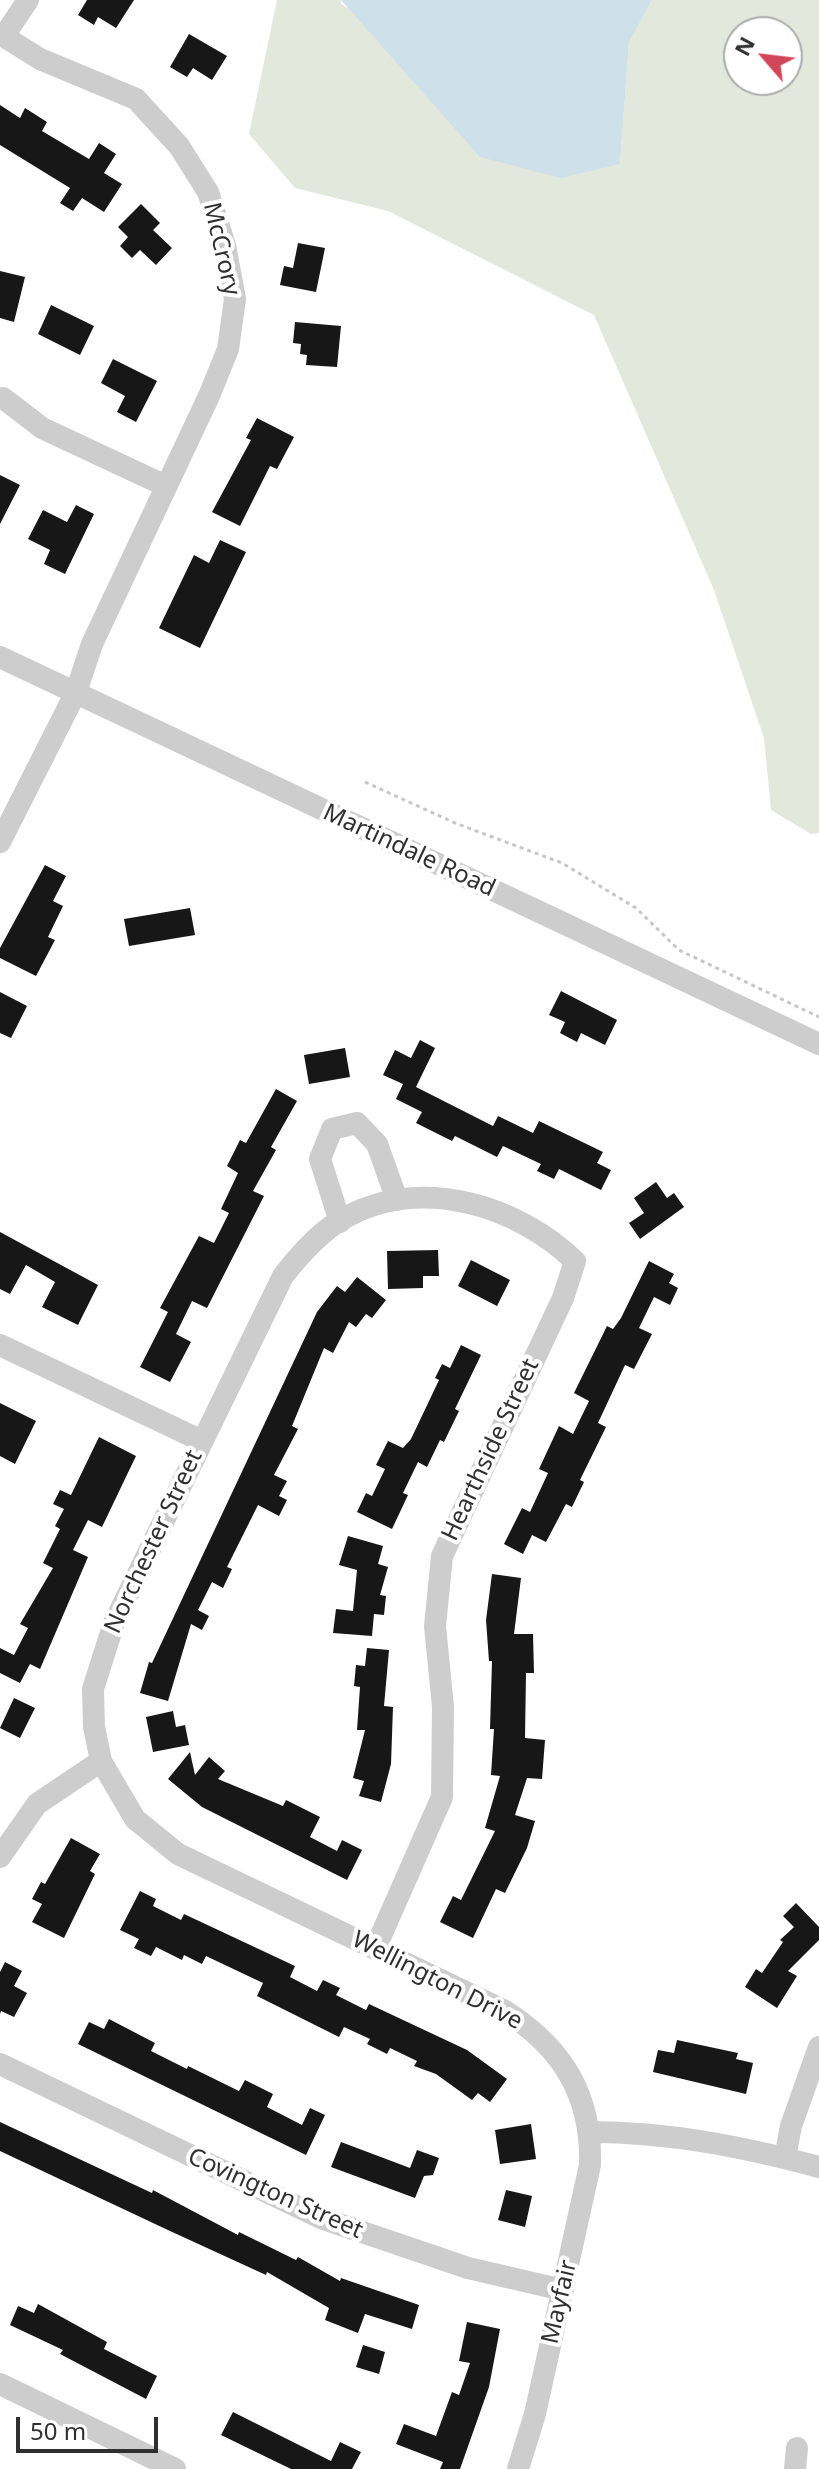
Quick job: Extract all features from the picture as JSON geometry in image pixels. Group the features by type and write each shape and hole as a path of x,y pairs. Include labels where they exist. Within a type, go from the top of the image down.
{"street":[{"path":"2,35 28,0"},
{"name":"McCrory","path":"0,842 76,692 92,644 228,349 235,299 225,245 208,192 179,146 136,99 40,59 2,35"},
{"path":"3,398 42,428 166,486"},
{"name":"Martindale Road","path":"0,657 819,1044"},
{"path":"340,1222 320,1159 332,1129 357,1123 377,1144 397,1200"},
{"name":"Hearthside Street","path":"372,1207 397,1200 440,1198 493,1209 552,1238 575,1261 563,1298 442,1556 435,1626 443,1707 442,1797 375,1949"},
{"name":"Norchester Street","path":"101,1761 94,1727 93,1689 101,1658 114,1623 202,1441 283,1276 306,1248 340,1222 372,1207"},
{"path":"0,1345 202,1441"},
{"path":"0,1857 37,1804 101,1761"},
{"name":"Wellington Drive","path":"101,1761 135,1819 178,1854 524,2024 567,2068 591,2132"},
{"path":"785,2158 791,2126 819,2047"},
{"name":"Covington Street","path":"0,2064 321,2218 468,2268 563,2290"},
{"path":"591,2132 649,2132 819,2167"},
{"name":"Mayfair","path":"518,2469 563,2290 590,2165 591,2132"},
{"path":"0,2384 175,2469"}],"path":[{"path":"365,782 455,823 562,863 636,908 679,950 819,1017"}],"shaded area":[{"path":"277,0 341,0 341,4 620,164 629,41 652,0 819,0 819,833 811,834 771,810 764,738 714,590 594,315 388,211 295,188 249,134"},
{"path":"341,0 652,0 629,42 620,164 561,178 480,157"}],"building":[{"path":"87,0 134,0 116,28 98,17 94,25 78,15"},
{"path":"189,34 227,56 212,80 193,68 187,77 170,67"},
{"path":"0,105 20,118 25,108 47,122 42,131 89,159 99,143 116,154 104,173 122,184 104,212 82,198 73,211 60,203 70,188 0,145"},
{"path":"141,204 160,223 153,230 172,248 156,265 140,250 132,258 120,246 128,237 118,227"},
{"path":"298,243 325,248 316,292 280,285 284,266 293,268"},
{"path":"0,271 25,277 14,322 0,318"},
{"path":"51,305 94,326 80,355 38,334"},
{"path":"295,322 341,326 337,367 306,365 307,355 300,354 301,344 293,343"},
{"path":"113,359 157,381 136,422 117,412 125,396 101,383"},
{"path":"257,418 294,437 277,469 270,466 240,526 212,512 251,440 246,438"},
{"path":"0,475 20,485 0,524"},
{"path":"76,505 94,514 65,574 44,564 50,550 28,539 43,510 67,522"},
{"path":"220,540 246,552 200,648 159,628 194,555 209,563"},
{"path":"45,865 66,876 53,901 63,906 48,937 55,940 36,976 0,958 0,948"},
{"path":"190,908 195,935 129,946 124,919"},
{"path":"561,991 617,1020 605,1045 581,1033 577,1042 560,1033 565,1022 549,1015"},
{"path":"0,992 27,1006 11,1038 0,1033"},
{"path":"420,1040 435,1048 416,1087 493,1126 498,1116 533,1133 539,1121 603,1152 597,1163 611,1170 601,1190 559,1169 554,1179 537,1171 541,1164 503,1146 497,1157 455,1136 452,1141 416,1123 422,1112 396,1099 403,1084 383,1075 395,1050 411,1058"},
{"path":"345,1048 350,1077 309,1084 304,1055"},
{"path":"276,1089 297,1101 271,1147 276,1150 253,1191 264,1196 207,1308 192,1301 176,1334 191,1342 170,1382 140,1367 168,1312 160,1308 199,1236 214,1243 229,1213 221,1209 238,1173 227,1166 240,1140 246,1143"},
{"path":"656,1182 667,1198 674,1193 684,1207 640,1239 629,1223 644,1213 634,1198"},
{"path":"0,1232 98,1285 78,1325 42,1307 55,1282 26,1265 10,1294 0,1289"},
{"path":"438,1250 439,1276 423,1276 423,1288 388,1289 387,1251"},
{"path":"471,1260 510,1280 497,1306 458,1286"},
{"path":"649,1261 674,1274 669,1283 678,1288 670,1305 654,1297 639,1328 652,1334 634,1369 625,1365 598,1423 606,1427 580,1480 584,1482 572,1507 566,1504 546,1542 532,1535 523,1554 504,1544 522,1508 530,1512 548,1473 539,1469 559,1426 573,1434 589,1401 574,1393 607,1326 613,1329 621,1318"},
{"path":"357,1277 386,1300 372,1318 366,1314 356,1327 349,1322 333,1353 324,1348 292,1426 298,1429 274,1475 287,1481 279,1496 287,1500 279,1516 258,1505 227,1567 232,1569 223,1588 212,1582 198,1610 209,1616 202,1630 191,1624 168,1701 140,1693 149,1662 152,1663 317,1312 337,1286 345,1292"},
{"path":"461,1345 481,1355 455,1409 459,1411 444,1442 440,1440 427,1467 418,1462 403,1493 408,1495 392,1529 357,1512 366,1493 372,1496 385,1469 376,1465 388,1441 403,1448 411,1439 439,1380 435,1378 442,1364 450,1368"},
{"path":"0,1403 36,1421 15,1464 0,1456"},
{"path":"99,1437 136,1456 102,1527 88,1520 73,1550 88,1557 40,1669 30,1664 20,1683 0,1673 0,1648 14,1655 28,1628 20,1624 53,1568 43,1563 60,1529 55,1526 64,1509 53,1504 60,1490 71,1495"},
{"path":"348,1536 383,1546 378,1564 388,1567 380,1595 386,1596 384,1615 374,1614 372,1636 333,1633 336,1609 353,1611 357,1570 339,1565"},
{"path":"492,1574 521,1578 514,1634 533,1634 534,1673 526,1673 525,1738 545,1740 542,1779 527,1778 515,1815 535,1821 527,1848 505,1893 496,1889 473,1938 440,1922 453,1896 461,1900 495,1831 485,1828 500,1776 491,1775 494,1729 490,1729 492,1661 489,1661 486,1620"},
{"path":"367,1648 389,1650 384,1706 393,1707 391,1764 381,1802 359,1796 364,1781 353,1778 365,1730 357,1730 360,1687 354,1686 356,1665 365,1666"},
{"path":"14,1698 35,1708 20,1738 0,1728"},
{"path":"173,1711 176,1727 185,1725 189,1745 153,1752 146,1717"},
{"path":"190,1752 195,1775 209,1757 225,1771 218,1779 283,1806 286,1800 320,1817 310,1837 337,1851 342,1840 362,1850 347,1880 202,1807 168,1779"},
{"path":"71,1838 100,1854 90,1871 95,1874 64,1938 32,1922 42,1904 32,1899 41,1882 45,1884"},
{"path":"140,1891 156,1899 153,1906 181,1920 184,1914 295,1966 290,1977 317,1991 323,1980 340,1988 336,1995 366,2010 369,2004 467,2050 507,2079 490,2102 478,2093 472,2100 436,2074 414,2066 417,2061 390,2048 387,2054 367,2044 370,2039 344,2027 339,2037 257,1996 263,1983 206,1956 202,1964 184,1955 182,1960 156,1947 151,1956 134,1948 139,1939 120,1930"},
{"path":"796,1903 819,1927 819,1940 788,1971 797,1976 777,2008 745,1987 756,1969 762,1973 783,1942 780,1940 794,1927 783,1916"},
{"path":"5,1962 22,1971 14,1986 27,1993 14,2017 1,2011 0,2014 0,1972"},
{"path":"109,2019 155,2043 151,2051 187,2069 188,2066 239,2091 245,2080 273,2094 267,2107 302,2125 310,2108 325,2115 306,2155 78,2044 89,2022 104,2029"},
{"path":"677,2040 738,2053 736,2059 753,2063 746,2094 653,2072 658,2050 674,2053"},
{"path":"0,2122 152,2193 153,2190 238,2235 239,2232 296,2260 298,2257 340,2281 341,2278 419,2305 412,2329 365,2314 358,2333 325,2320 329,2308 267,2272 266,2275 0,2151"},
{"path":"531,2124 536,2159 500,2164 495,2130"},
{"path":"341,2142 410,2168 417,2150 439,2158 433,2175 424,2176 415,2198 331,2167"},
{"path":"506,2190 532,2196 525,2227 498,2220"},
{"path":"38,2304 107,2342 104,2349 157,2376 146,2399 60,2354 63,2350 10,2325 18,2306 34,2313"},
{"path":"467,2322 500,2329 489,2387 460,2469 440,2469 443,2462 396,2444 404,2424 436,2436 452,2392 459,2395 470,2363 459,2361"},
{"path":"363,2345 385,2352 379,2374 356,2367"},
{"path":"233,2412 331,2461 340,2442 361,2452 352,2469 291,2469 221,2435"}]}
